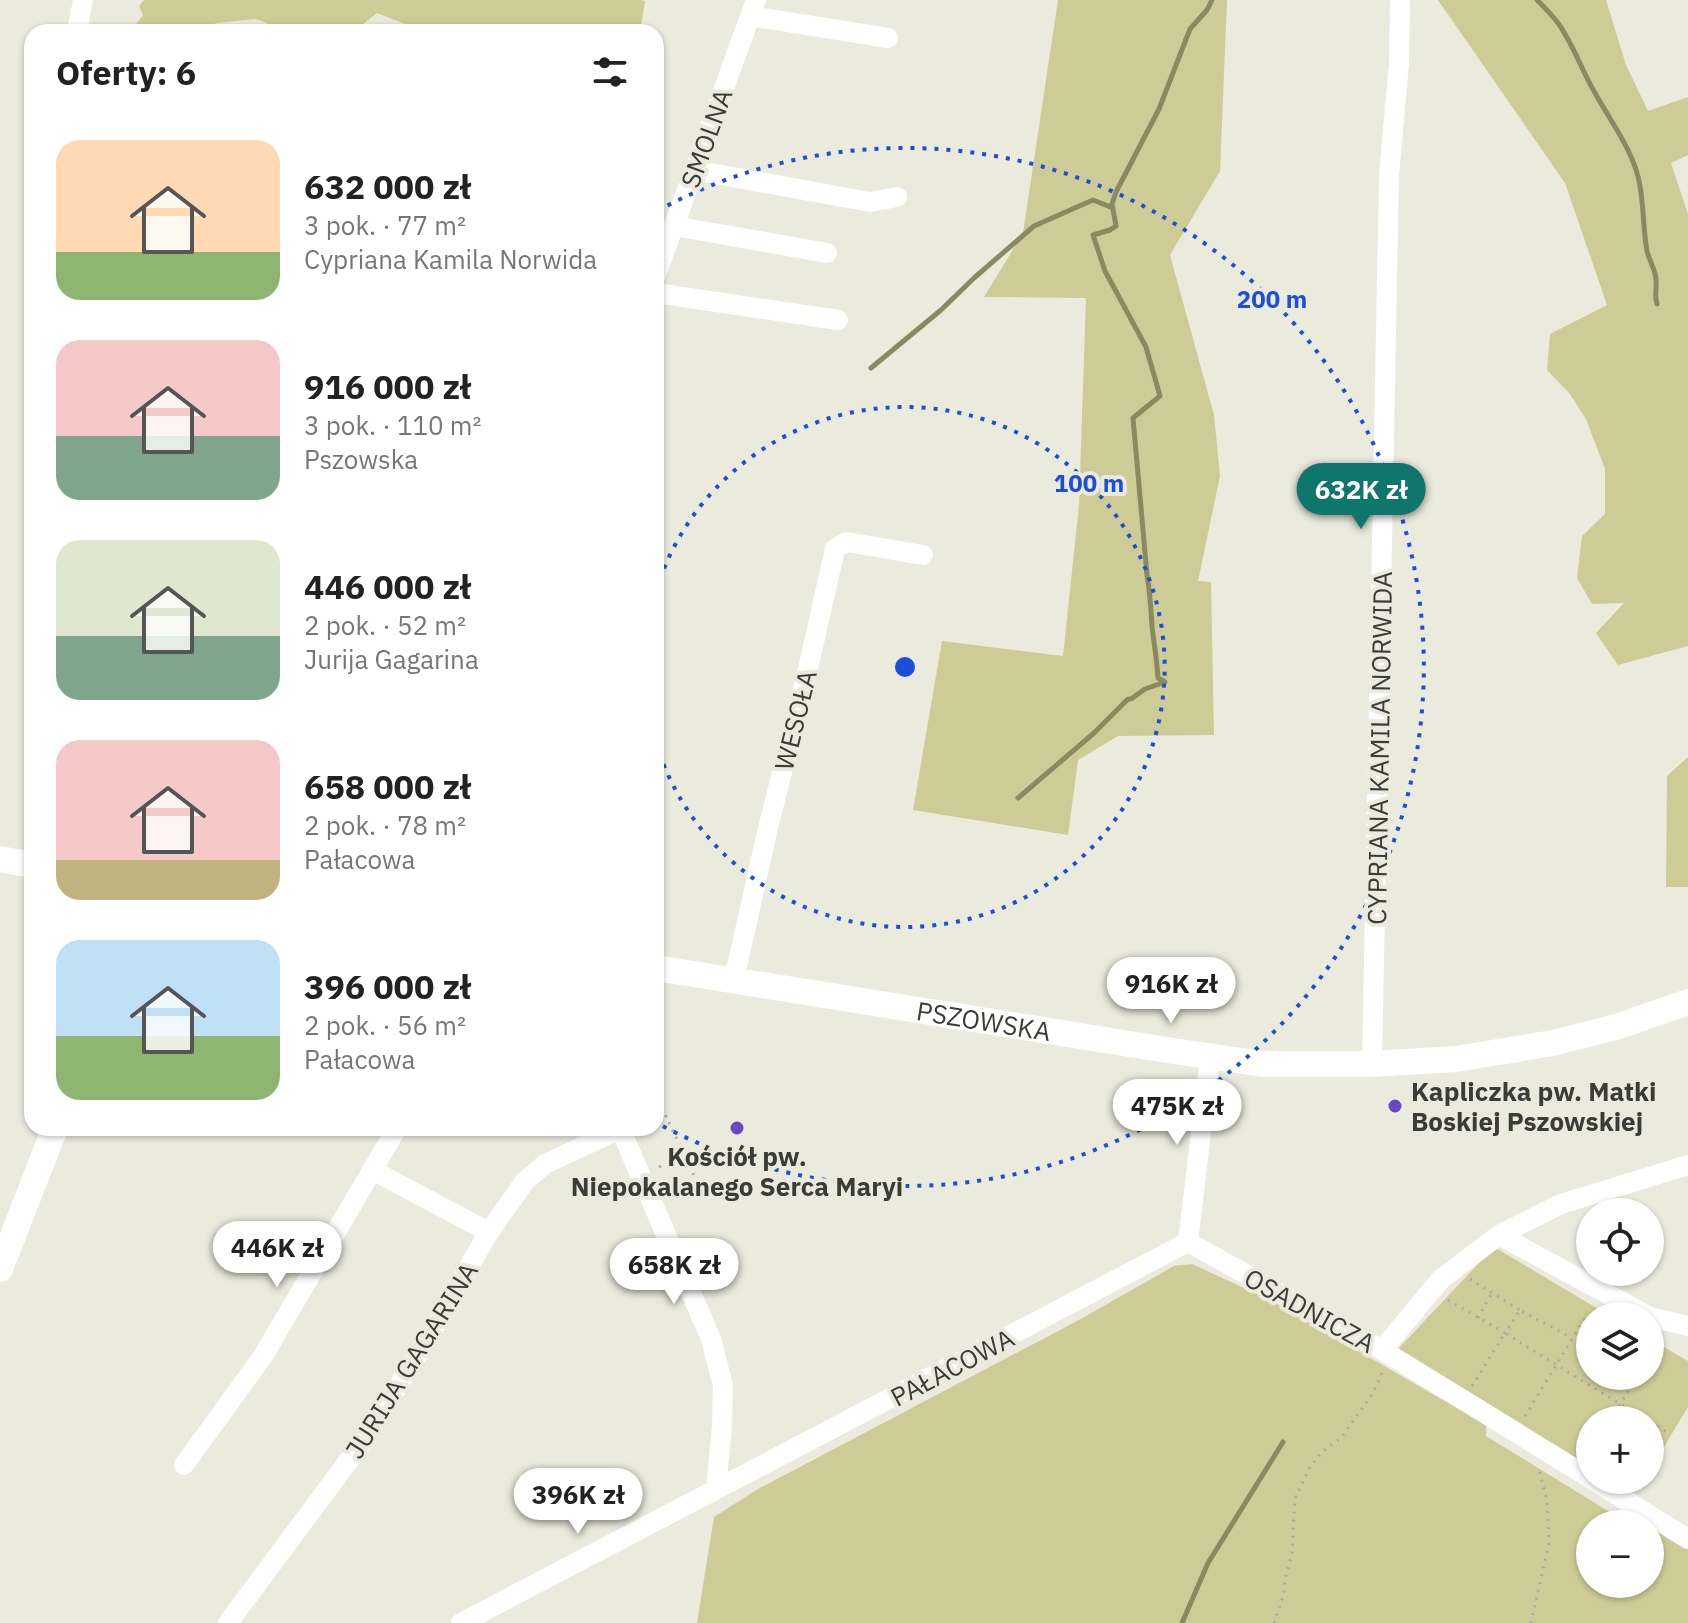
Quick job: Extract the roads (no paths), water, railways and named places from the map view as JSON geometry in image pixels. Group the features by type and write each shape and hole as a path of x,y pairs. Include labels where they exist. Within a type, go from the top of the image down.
{"main road":[{"path":"0,859 24,864"},
{"name":"PSZOWSKA","path":"664,969 1263,1064 1372,1064 1456,1059 1553,1043 1616,1027 1688,1002"},
{"path":"0,1269 52,1136"}],"street":[{"path":"78,24 83,0"},
{"name":"CYPRIANA KAMILA NORWIDA","path":"1372,1064 1389,175 1399,63 1400,0"},
{"path":"753,8 888,38"},
{"name":"SMOLNA","path":"664,253 753,8"},
{"path":"694,170 870,202 897,197"},
{"path":"674,226 827,253"},
{"path":"664,294 838,320"},
{"name":"WESOŁA","path":"734,980 835,549 846,542 923,555"},
{"path":"1188,1242 1210,1057"},
{"path":"184,1465 263,1356 392,1136"},
{"name":"JURIJA GAGARINA","path":"228,1623 364,1440 427,1340 489,1232 525,1181 545,1164 603,1136"},
{"path":"624,1136 711,1339 723,1386 716,1489"},
{"path":"1385,1352 1441,1279 1499,1235 1561,1204 1688,1165"},
{"path":"372,1170 489,1232"},
{"path":"1499,1235 1623,1302"},
{"name":"OSADNICZA","path":"1188,1242 1385,1352 1576,1470"},
{"name":"PAŁACOWA","path":"461,1623 1188,1242"},
{"path":"1664,1320 1688,1326"},
{"name":"OSADNICZA","path":"1615,1494 1688,1539"}],"waterway":[{"path":"1018,798 1094,733 1128,699 1165,682 1158,678 1133,418 1160,396 1146,347 1105,271 1093,235 1116,226 1112,204 1116,192 1159,109 1190,29 1212,0"},
{"path":"1537,0 1563,31 1633,162 1640,186 1647,251 1656,277 1657,304"},
{"path":"871,368 1034,226 1093,200 1113,208"},
{"path":"1182,1623 1208,1563 1283,1442"}],"place":[{"name":"Kapliczka pw. Matki Boskiej Pszowskiej","path":"1395,1106"},
{"name":"Kościół pw. Niepokalanego Serca Maryi","path":"737,1128"}]}
